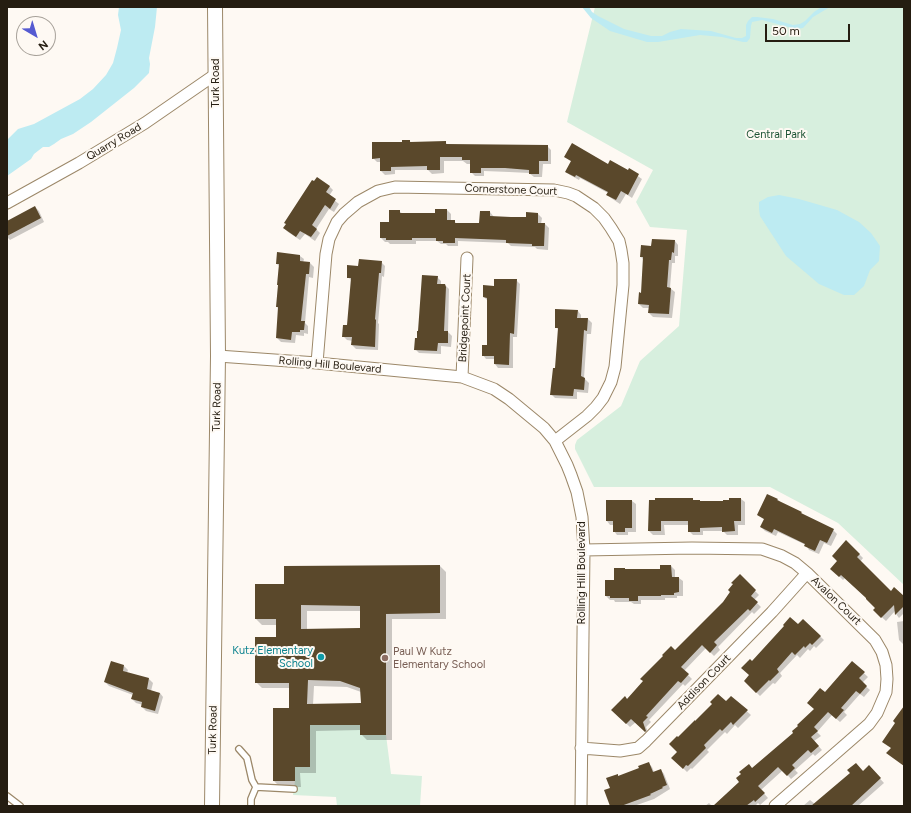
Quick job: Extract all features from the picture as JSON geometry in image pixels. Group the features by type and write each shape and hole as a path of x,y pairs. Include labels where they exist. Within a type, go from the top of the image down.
{"street":[{"name":"Turk Road","path":"212,806 218,356 216,7"},
{"name":"Quarry Road","path":"7,203 79,163 145,123 216,74"},
{"name":"Cornerstone Court","path":"318,363 326,254 329,239 337,222 356,203 378,191 395,187 554,190 568,193 576,196 594,208 604,218 619,241 623,263 623,285 615,367 611,382 603,398 596,407 555,441"},
{"name":"Bridgepoint Court","path":"462,377 467,258"},
{"name":"Rolling Hill Boulevard","path":"218,356 318,363 462,377 494,389 509,399 544,428 555,441 567,465 577,492 582,517 584,550 581,806"},
{"name":"Avalon Court","path":"584,550 700,548 762,549 782,556 795,563 875,640 882,652 886,665 887,678 886,692 878,713 869,724 775,806"},
{"name":"Addison Court","path":"582,748 620,751 638,748 772,612 807,573"}],"lane":[{"path":"239,749 247,758 252,780 256,787"},
{"path":"256,787 294,789"},
{"path":"251,806 251,799 256,787"},
{"path":"7,796 20,806"}],"green space":[{"name":"Central Park","path":"595,7 904,7 904,585 838,523 770,487 594,487 575,449 575,445 577,440 621,406 640,361 679,326 687,230 650,227 636,202 653,170 567,122"},
{"path":"310,725 360,725 360,735 386,735 391,774 422,776 420,806 337,806 336,797 293,795 295,767 310,767"}],"water":[{"path":"119,7 157,7 149,58 149,73 134,88 91,122 49,147 43,147 34,154 31,159 7,176 7,140 18,129 34,124 80,99 93,89 106,75 113,63 121,30 118,15"},
{"path":"582,7 589,7 592,12 598,16 624,29 651,36 662,36 681,29 711,31 736,38 742,38 746,36 746,25 752,17 773,19 793,25 800,24 805,21 820,8 830,7 813,17 803,28 796,29 762,20 752,22 750,38 747,42 722,37 700,35 658,42 647,42 610,31 591,18"},
{"path":"779,195 837,210 859,222 871,233 880,246 879,261 870,270 864,286 854,295 844,295 819,284 786,256 760,216 759,209 759,202 768,197"}],"building":[{"path":"402,140 410,140 410,142 446,141 446,144 548,145 548,161 539,161 539,174 529,174 529,170 505,168 481,168 481,173 470,173 470,160 462,160 462,157 440,157 440,170 427,170 427,166 391,167 391,171 380,171 380,158 372,159 372,142 402,142"},
{"path":"572,143 608,164 610,160 639,174 628,195 621,191 616,200 606,195 608,192 576,175 575,177 565,172 571,161 564,157"},
{"path":"317,177 330,186 326,192 336,199 330,209 325,205 312,225 317,229 311,237 300,231 296,237 283,228 286,224 284,223 312,180 314,181"},
{"path":"35,206 41,218 7,236 7,221"},
{"path":"435,209 447,209 447,220 455,220 455,223 479,223 480,211 490,211 490,216 511,217 526,217 526,212 538,213 538,223 545,223 544,246 506,243 506,240 455,238 455,243 443,243 443,241 436,241 436,238 386,240 386,238 380,238 380,222 389,222 389,210 400,210 400,213 435,213"},
{"path":"652,239 675,240 674,253 672,252 671,260 669,260 667,287 671,288 669,314 648,313 649,305 638,304 639,292 641,293 643,257 640,257 641,245 651,246"},
{"path":"277,252 300,255 300,261 310,262 309,274 306,274 301,321 305,321 304,330 300,330 300,332 292,332 291,340 276,338 278,307 276,307 279,264 276,264"},
{"path":"359,259 382,261 381,273 379,273 375,319 375,347 351,345 352,337 342,337 343,325 347,325 351,278 347,278 347,265 358,266"},
{"path":"422,275 438,276 437,284 445,284 446,287 444,331 448,331 448,343 438,343 437,351 414,350 415,338 417,338 418,331"},
{"path":"494,279 517,279 514,334 510,333 509,365 494,364 494,356 482,356 482,345 487,345 487,298 483,297 483,285 494,286"},
{"path":"555,309 578,310 577,318 588,318 587,331 584,330 581,376 585,378 584,390 574,389 573,396 550,395 553,368 555,368 558,328 555,328"},
{"path":"767,494 834,529 827,543 820,540 815,551 804,546 805,544 774,529 772,533 760,527 764,519 757,515"},
{"path":"655,498 693,498 693,500 700,501 723,501 729,500 729,498 741,498 741,521 734,521 735,531 722,532 722,527 700,528 700,532 688,532 688,521 661,521 661,531 648,531 649,500 655,500"},
{"path":"606,500 632,500 632,528 625,528 625,532 613,532 613,521 606,521"},
{"path":"846,540 860,554 857,557 891,591 894,587 904,596 904,606 895,615 894,605 881,618 873,610 875,608 866,598 841,575 839,577 830,569 837,561 832,556"},
{"name":"Kutz Elementary School","path":"440,565 440,613 386,614 386,735 360,735 360,725 310,725 310,767 295,767 295,781 273,781 273,708 289,708 289,683 255,683 255,637 276,637 276,619 255,619 255,584 284,584 284,566","holes":["301,605 360,606 360,628 301,629","308,680 340,681 360,688 361,703 307,704"]},
{"path":"660,565 671,565 672,577 679,577 679,592 674,593 674,595 638,596 638,601 629,601 629,598 610,598 610,596 605,596 605,580 614,580 614,568 660,569"},
{"path":"740,574 756,590 751,596 758,602 750,611 748,609 714,642 717,645 710,653 702,645 681,667 689,674 681,683 678,681 646,716 648,717 643,722 645,732 631,719 626,724 611,710 625,696 627,699 643,681 640,679 671,646 675,650 723,602 730,592 728,590 733,584 731,583"},
{"path":"790,617 798,624 803,619 821,636 812,645 810,643 805,648 804,646 795,655 792,652 777,669 779,672 756,693 744,681 749,675 741,668 750,659 752,661 784,626 783,625"},
{"path":"111,661 124,665 123,671 149,678 147,689 160,693 155,711 141,707 142,702 131,699 133,693 104,682"},
{"path":"852,661 865,672 859,678 867,686 860,694 856,691 841,708 844,710 836,719 828,712 814,727 818,731 811,737 819,746 811,753 808,750 792,765 795,768 787,776 778,767 758,786 765,793 755,802 754,800 746,806 713,806 739,782 736,778 741,774 739,772 749,764 752,768 793,733 792,731 798,726 797,725 814,709 807,703 820,688 825,692"},
{"path":"718,694 726,701 731,696 748,710 733,725 731,722 722,731 720,729 704,745 706,748 683,769 671,758 677,752 669,744 712,704 710,702"},
{"path":"904,706 904,766 886,753 891,748 882,742 895,723 893,721"},
{"path":"649,762 653,772 661,769 667,785 650,794 651,795 621,806 610,806 604,790 610,788 606,778 618,774 618,776 639,768 638,766"},
{"path":"856,763 863,771 869,765 881,778 851,806 811,806 850,773 847,770"}],"place":[{"name":"Kutz Elementary School","path":"321,657"},
{"name":"Paul W Kutz Elementary School","path":"385,658"}]}
